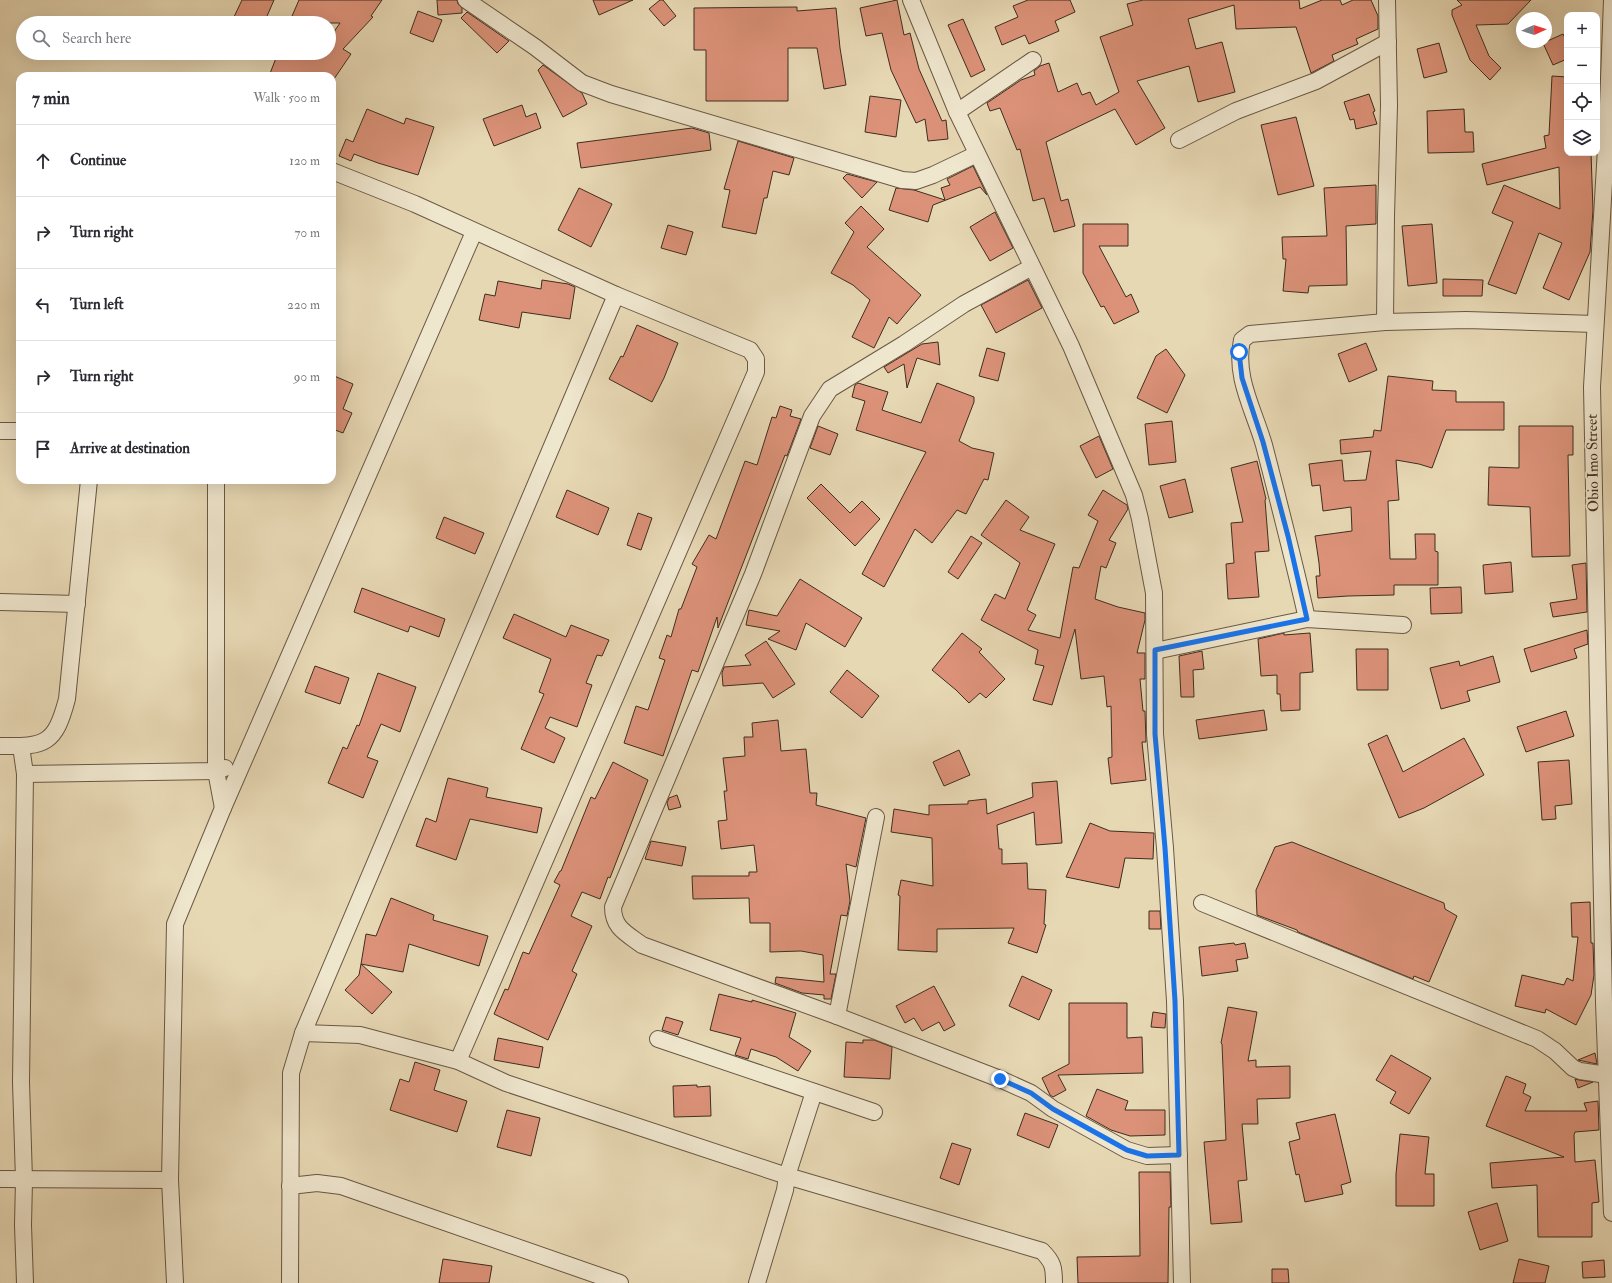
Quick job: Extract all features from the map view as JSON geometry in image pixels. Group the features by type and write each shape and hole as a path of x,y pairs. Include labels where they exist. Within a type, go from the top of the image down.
{"street":[{"path":"466,0 535,47 582,83 611,94 902,180 916,181 933,175 977,154"},
{"path":"911,0 957,112 1071,346 1134,495 1140,519 1154,593 1155,734 1165,848 1175,1001 1182,1283"},
{"path":"1385,322 1389,105 1387,0"},
{"name":"Obio Imo Street","path":"1612,0 1609,132 1592,394 1608,1003 1607,1074 1612,1213"},
{"path":"1179,140 1236,111 1316,81 1388,42"},
{"path":"957,112 1033,60"},
{"path":"336,172 415,204 616,295 750,350 756,359 756,372 458,1061"},
{"path":"175,1283 170,1180 175,924 242,762 474,232"},
{"path":"1032,267 964,304 904,344 830,389 812,416 753,574 613,906 613,917 619,928 642,945 837,1016 1000,1079 1031,1093 1053,1109 1127,1150 1147,1156 1179,1155"},
{"path":"290,1283 291,1073 303,1033 616,295"},
{"path":"1307,619 1288,536 1265,449 1242,378 1239,352 1242,340 1250,334 1385,322 1466,320 1596,324"},
{"path":"0,431 16,431"},
{"path":"0,746 36,745 48,740 55,732 61,719 67,699 89,484"},
{"path":"216,484 216,771 223,808"},
{"path":"0,602 77,604"},
{"path":"1155,650 1307,619 1403,625"},
{"path":"21,746 25,774 21,1082 24,1180 22,1225 25,1283"},
{"path":"25,774 216,771 242,762"},
{"path":"837,1016 876,817"},
{"path":"1202,903 1537,1039 1555,1051 1573,1068 1580,1071 1607,1074"},
{"path":"303,1033 360,1035 458,1061 506,1083 788,1176 1042,1251 1049,1258 1054,1268 1054,1283"},
{"path":"658,1039 874,1112"},
{"path":"757,1283 814,1092"},
{"path":"0,1179 170,1180"},
{"path":"290,1186 317,1183 341,1186 620,1283"}],"building":[{"path":"242,0 274,0 267,16 234,16"},
{"path":"299,0 382,0 371,16 373,17 343,49 351,54 336,76 336,72 271,72 275,60 336,60 336,29 340,23 336,23 336,16 292,16"},
{"path":"437,0 457,0 458,4 462,8 462,13 438,15"},
{"path":"593,0 633,0 599,15"},
{"path":"660,0 663,0 676,16 664,26 649,9"},
{"path":"897,0 904,35 910,33 919,69 942,121 946,120 948,139 928,141 925,119 916,123 891,70 882,33 866,36 860,8"},
{"path":"1028,0 1070,0 1075,12 1055,21 1059,31 1029,44 1025,35 1002,45 995,27 1018,17 1013,6"},
{"path":"1143,0 1299,0 1300,9 1322,0 1340,0 1342,5 1353,0 1371,0 1378,16 1378,29 1356,39 1358,44 1332,55 1334,61 1311,73 1296,27 1236,29 1234,5 1188,19 1196,49 1222,42 1235,92 1198,102 1189,66 1137,81 1165,128 1136,145 1115,109 1046,142 1061,201 1068,199 1075,226 1054,232 1044,198 1033,201 1020,149 1017,150 1000,108 990,111 987,103 1021,80 1035,75 1034,71 1040,66 1049,63 1058,92 1077,83 1082,95 1090,92 1096,105 1119,92 1100,37 1133,25 1127,4"},
{"path":"1457,0 1531,0 1520,12 1516,12 1516,16 1508,24 1476,25 1489,56 1501,68 1490,80 1470,60 1452,15 1452,10 1462,5"},
{"path":"797,7 797,11 836,8 846,85 824,89 817,48 788,48 788,101 706,101 706,50 694,50 694,8"},
{"path":"418,11 442,20 433,42 410,33"},
{"path":"467,12 509,41 497,53 461,18"},
{"path":"963,19 985,70 971,77 948,25"},
{"path":"1563,34 1564,36 1564,60 1553,65 1545,48 1552,48 1552,39"},
{"path":"1439,43 1447,72 1424,78 1417,49"},
{"path":"543,65 582,93 587,104 563,117 538,70"},
{"path":"1552,76 1564,77 1564,156 1591,156 1593,210 1590,252 1569,300 1543,288 1562,243 1539,233 1516,294 1488,284 1513,222 1492,213 1504,185 1560,209 1559,167 1487,185 1482,164 1546,148 1544,136 1549,135"},
{"path":"1369,94 1375,111 1373,112 1377,124 1356,129 1354,119 1350,120 1344,102"},
{"path":"870,96 901,100 896,137 865,132"},
{"path":"522,105 526,117 536,113 541,128 494,146 483,119"},
{"path":"367,109 404,124 406,118 434,127 418,175 354,154 351,161 339,156 346,139 353,142"},
{"path":"1464,109 1465,132 1473,132 1474,152 1428,153 1427,111"},
{"path":"1296,117 1314,186 1278,195 1261,125"},
{"path":"692,128 709,133 711,150 581,168 577,143"},
{"path":"738,141 794,158 789,175 773,171 767,198 764,198 756,234 722,227 730,190 724,189"},
{"path":"973,166 987,195 980,187 933,205 928,222 889,210 896,188 914,190 945,200 941,188 950,185 947,179"},
{"path":"847,174 877,182 862,198 843,178"},
{"path":"1376,185 1376,224 1346,226 1347,285 1309,286 1308,293 1283,291 1286,259 1283,259 1282,237 1327,236 1324,188"},
{"path":"579,188 612,204 591,247 558,230"},
{"path":"861,206 884,229 867,247 921,295 897,324 889,317 874,348 852,337 870,300 853,285 831,273 854,232 845,223"},
{"path":"995,212 1013,248 990,261 970,227"},
{"path":"1083,224 1128,224 1128,246 1099,246 1126,297 1131,294 1139,312 1114,324 1104,306 1101,307 1083,273"},
{"path":"1432,224 1437,283 1408,286 1402,226"},
{"path":"668,225 693,232 686,255 661,248"},
{"path":"1443,279 1483,280 1482,296 1443,296"},
{"path":"542,280 568,284 575,287 570,319 522,312 519,328 479,320 485,294 495,296 498,281 541,289"},
{"path":"1028,280 1042,308 996,333 981,305"},
{"path":"637,325 678,343 664,378 652,402 609,379 621,356 623,357"},
{"path":"938,342 940,365 917,358 907,388 904,364 888,373 884,367 922,344"},
{"path":"1366,343 1377,370 1349,382 1338,354"},
{"path":"987,348 1005,353 998,381 979,376"},
{"path":"1166,349 1185,375 1167,413 1137,398 1156,356"},
{"path":"1388,376 1433,381 1432,390 1456,391 1456,402 1504,402 1504,430 1446,430 1432,468 1396,460 1399,500 1388,501 1390,559 1416,559 1415,534 1435,534 1435,551 1438,552 1438,585 1394,585 1394,595 1318,598 1316,576 1320,576 1315,536 1352,531 1351,507 1323,511 1320,485 1312,486 1309,464 1342,460 1344,481 1366,480 1371,451 1341,454 1340,440 1373,437 1374,430 1381,431"},
{"path":"336,377 353,384 343,409 352,413 343,433 336,430"},
{"path":"858,383 888,392 882,410 921,423 937,383 974,397 974,402 959,441 972,448 994,453 988,480 984,479 966,514 957,510 932,543 915,529 884,587 862,574 926,452 856,430 865,401 852,397 855,385"},
{"path":"780,406 792,410 790,416 801,419 787,456 785,455 718,628 717,617 698,672 692,670 663,756 624,743 636,706 648,710 665,660 659,658 667,635 671,637 679,609 681,609 697,567 692,564 709,535 716,539 745,461 757,465 772,417 776,418"},
{"path":"1172,421 1176,462 1149,465 1145,424"},
{"path":"818,426 838,434 830,455 810,448"},
{"path":"1519,426 1573,426 1573,455 1568,455 1570,556 1532,557 1530,507 1488,505 1489,467 1519,468"},
{"path":"1099,436 1113,469 1096,478 1080,446"},
{"path":"1257,461 1266,499 1269,551 1255,552 1259,597 1228,599 1226,564 1234,563 1231,523 1243,522 1231,468"},
{"path":"1185,479 1193,512 1169,518 1160,486"},
{"path":"821,484 850,513 862,501 880,519 855,546 807,498"},
{"path":"567,490 609,508 598,535 556,517"},
{"path":"1103,490 1127,505 1128,509 1109,540 1116,543 1106,568 1101,566 1095,599 1118,607 1145,613 1145,620 1137,653 1145,653 1145,679 1140,679 1143,711 1145,711 1146,742 1142,742 1146,780 1111,784 1108,758 1112,757 1111,706 1107,707 1104,676 1081,679 1075,629 1052,705 1033,700 1044,666 1035,664 1038,650 981,620 995,594 1005,599 1020,563 981,535 1006,500 1029,517 1020,530 1055,544 1027,610 1036,615 1028,630 1060,638 1073,567 1079,568 1098,521 1088,515"},
{"path":"638,513 652,518 641,550 627,545"},
{"path":"444,517 484,533 475,554 436,538"},
{"path":"971,536 982,543 958,579 948,572"},
{"path":"1511,562 1513,592 1485,594 1483,565"},
{"path":"1586,563 1587,612 1553,617 1550,603 1577,599 1572,565"},
{"path":"800,579 862,618 845,647 806,623 796,650 768,639 780,631 746,625 749,610 777,616"},
{"path":"1461,587 1462,613 1431,614 1430,588"},
{"path":"362,588 445,619 439,637 410,626 408,632 354,612"},
{"path":"514,614 566,637 571,625 609,640 602,656 597,655 586,683 592,685 577,727 550,717 545,728 565,738 554,763 521,749 544,694 539,692 551,659 503,638"},
{"path":"1587,630 1588,644 1574,649 1577,658 1531,672 1524,649"},
{"path":"962,633 982,649 979,652 1005,679 986,698 980,693 969,703 932,670"},
{"path":"1284,633 1284,635 1310,633 1313,672 1300,673 1300,710 1281,711 1280,694 1277,694 1277,675 1261,676 1258,639"},
{"path":"766,641 795,684 773,698 763,683 723,686 722,673 724,667 751,665 745,655"},
{"path":"1356,649 1388,649 1388,690 1357,690"},
{"path":"1202,651 1204,669 1193,670 1194,697 1181,697 1179,656"},
{"path":"1493,656 1500,682 1467,691 1470,701 1441,709 1430,668 1459,661 1460,666"},
{"path":"315,666 349,678 340,704 305,692"},
{"path":"847,670 879,696 862,718 830,692"},
{"path":"378,673 416,687 400,732 381,724 367,757 378,761 363,798 328,783 343,747 347,749 357,725 359,726"},
{"path":"1264,710 1267,730 1199,739 1196,720"},
{"path":"1566,711 1574,736 1526,752 1517,727"},
{"path":"778,720 781,751 806,749 810,793 817,793 816,805 866,818 856,867 846,864 850,901 847,916 841,915 830,974 836,974 831,999 824,999 824,995 802,993 775,983 776,977 824,982 823,955 801,951 770,952 770,923 750,923 749,898 693,899 692,876 749,876 749,872 757,872 754,845 721,849 718,821 727,820 724,791 727,791 723,758 745,756 744,737 753,737 752,723"},
{"path":"1387,735 1403,772 1464,738 1484,775 1424,808 1399,818 1368,744"},
{"path":"959,750 970,775 944,786 933,762"},
{"path":"1569,760 1572,804 1555,806 1556,819 1542,820 1538,762"},
{"path":"613,762 648,780 610,878 608,877 600,899 582,892 571,916 592,926 572,971 577,974 548,1040 494,1014 505,989 508,990 523,952 529,954 560,885 554,882 561,871 591,797 595,799"},
{"path":"448,778 488,788 486,797 542,808 537,833 470,819 456,860 416,846 426,818 436,822"},
{"path":"1057,781 1062,843 1036,845 1034,812 997,825 999,849 1002,849 1002,864 1027,863 1028,889 1046,890 1044,924 1046,925 1037,953 1008,943 1014,928 937,929 937,952 898,950 900,896 898,895 901,880 933,886 932,838 891,832 894,809 929,815 929,805 968,804 968,801 986,799 987,814 1033,797 1032,783"},
{"path":"677,795 681,807 669,810 667,803 669,798"},
{"path":"1090,823 1110,831 1154,833 1153,859 1125,858 1119,888 1066,877"},
{"path":"651,841 686,847 682,866 645,859"},
{"path":"1292,842 1444,903 1445,909 1457,916 1429,982 1414,976 1413,979 1298,932 1297,930 1257,915 1256,890 1275,847"},
{"path":"391,898 434,915 433,920 488,936 479,966 409,944 403,972 361,964 366,934 376,936"},
{"path":"1590,902 1591,943 1593,943 1594,975 1591,995 1576,1025 1546,1009 1545,1013 1515,1006 1522,975 1564,985 1567,978 1573,981 1578,937 1572,937 1571,903"},
{"path":"1149,911 1160,911 1161,929 1149,929"},
{"path":"1234,943 1235,945 1245,943 1248,958 1236,960 1238,971 1202,976 1199,947"},
{"path":"361,964 392,992 372,1014 345,990 359,975"},
{"path":"1022,976 1052,990 1039,1020 1009,1006"},
{"path":"934,986 955,1025 944,1031 939,1022 922,1031 914,1018 905,1023 896,1006"},
{"path":"719,994 752,1002 752,1000 796,1013 789,1037 811,1051 798,1071 776,1057 751,1049 748,1059 735,1055 741,1038 710,1030"},
{"path":"1069,1003 1127,1003 1127,1038 1142,1037 1143,1073 1058,1075 1066,1090 1053,1097 1050,1095 1042,1078 1069,1064"},
{"path":"1228,1007 1257,1012 1248,1061 1256,1060 1256,1067 1290,1066 1290,1098 1257,1099 1258,1124 1242,1124 1247,1180 1238,1181 1242,1222 1211,1224 1204,1142 1226,1140 1221,1043"},
{"path":"1153,1012 1166,1014 1165,1028 1151,1027"},
{"path":"666,1017 683,1022 678,1035 662,1030"},
{"path":"498,1038 543,1047 539,1068 494,1060"},
{"path":"863,1040 874,1040 892,1047 890,1079 844,1077 846,1042 863,1043"},
{"path":"1595,1053 1597,1064 1578,1060"},
{"path":"1391,1055 1431,1078 1409,1114 1390,1103 1396,1092 1376,1080"},
{"path":"415,1062 440,1070 434,1090 467,1101 457,1132 390,1110 400,1079 409,1082"},
{"path":"1506,1076 1526,1084 1523,1093 1531,1097 1525,1111 1587,1111 1584,1103 1598,1101 1599,1130 1575,1132 1574,1135 1575,1162 1595,1160 1599,1202 1592,1203 1592,1237 1538,1237 1537,1185 1492,1188 1490,1163 1564,1157 1486,1126"},
{"path":"1575,1079 1579,1080 1593,1082 1578,1088"},
{"path":"697,1085 697,1087 710,1086 711,1116 674,1117 673,1086"},
{"path":"1097,1089 1128,1101 1125,1110 1165,1110 1165,1135 1130,1136 1111,1130 1086,1116"},
{"path":"507,1110 540,1118 531,1156 497,1147"},
{"path":"1025,1113 1058,1125 1049,1148 1017,1135"},
{"path":"1335,1114 1351,1182 1341,1185 1343,1194 1305,1202 1299,1174 1296,1175 1289,1142 1300,1139 1296,1123"},
{"path":"1400,1134 1429,1137 1425,1174 1434,1174 1434,1206 1396,1206 1396,1174"},
{"path":"952,1143 971,1149 959,1185 940,1178"},
{"path":"1139,1172 1170,1172 1171,1207 1169,1207 1168,1283 1078,1283 1077,1257 1140,1256"},
{"path":"1497,1203 1508,1241 1480,1250 1468,1212"},
{"path":"443,1259 492,1266 489,1283 439,1283"},
{"path":"1519,1259 1549,1266 1545,1283 1513,1283"},
{"path":"1604,1260 1605,1277 1583,1278 1582,1262"},
{"path":"1272,1269 1288,1269 1289,1283 1272,1283"}],"route":[{"path":"1000,1079 1031,1093 1053,1109 1127,1150 1147,1156 1179,1155 1175,1001 1165,848 1155,734 1155,650 1307,619 1288,536 1263,442 1242,378 1239,352"}]}
